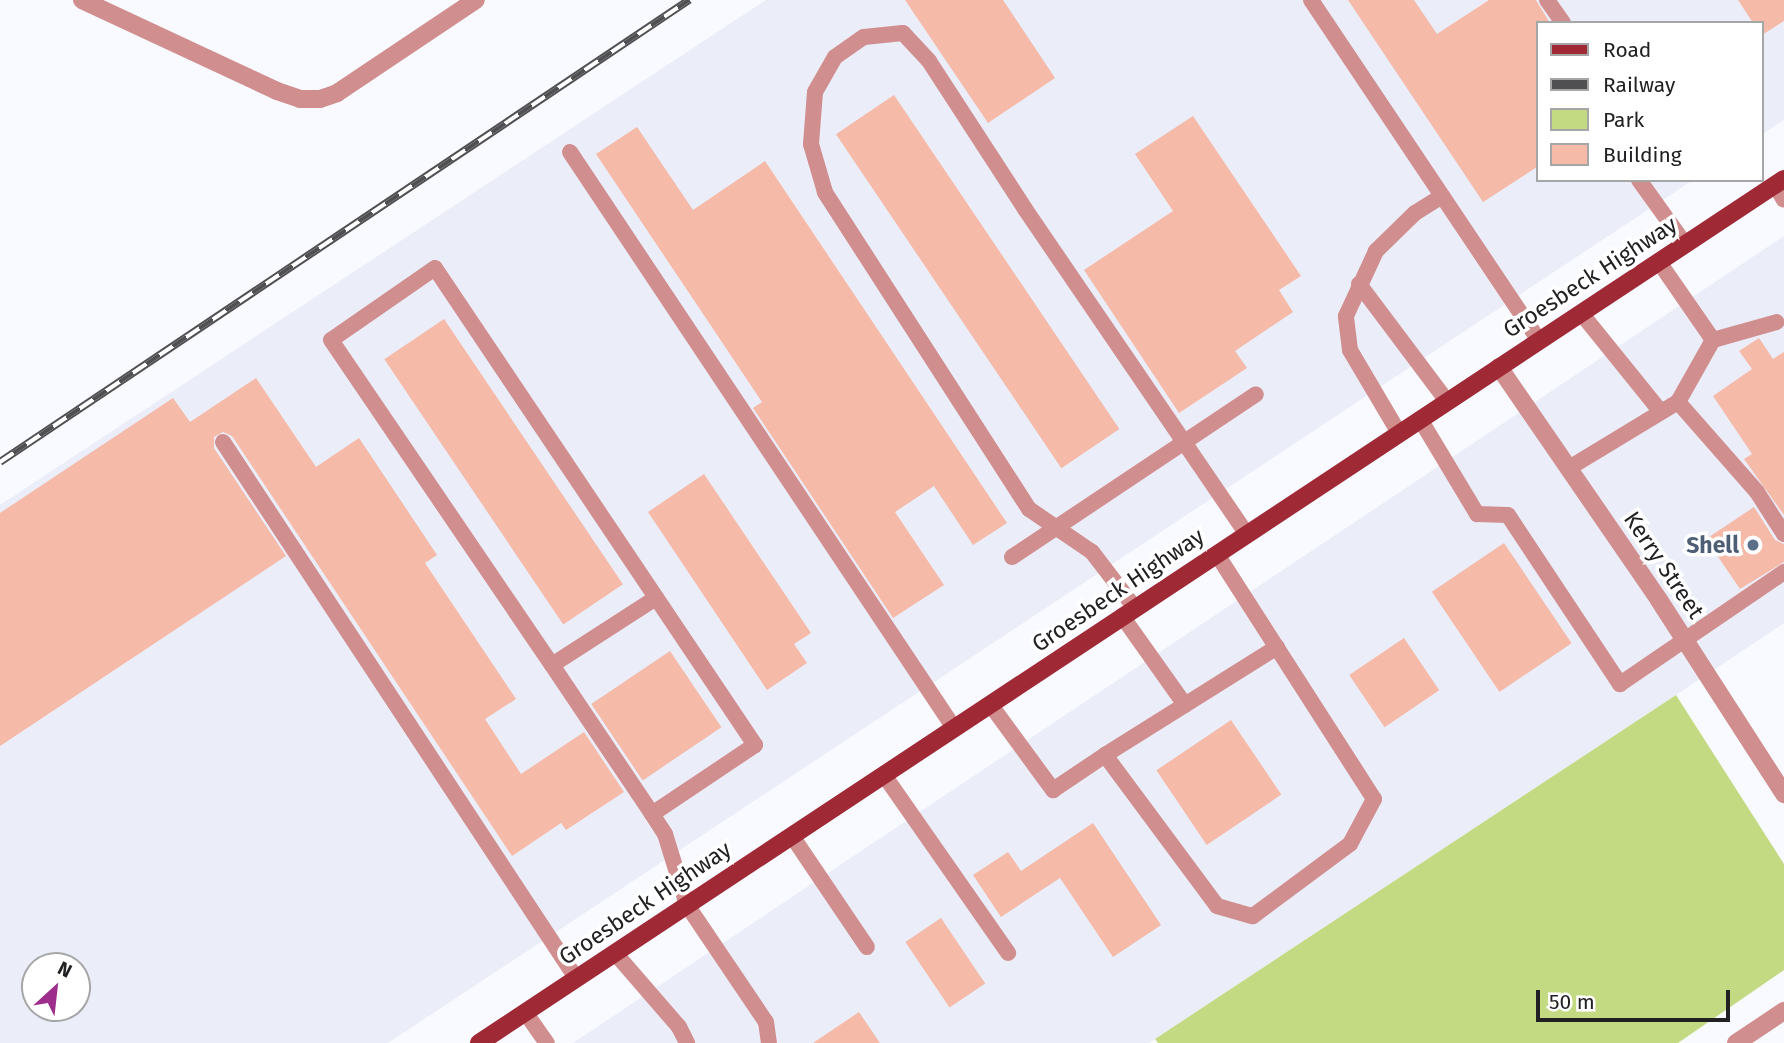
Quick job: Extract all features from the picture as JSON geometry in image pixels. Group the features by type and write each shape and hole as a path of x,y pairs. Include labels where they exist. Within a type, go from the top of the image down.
{"main road":[{"name":"Groesbeck Highway","path":"479,1043 1685,244 1781,188"}],"street":[{"path":"82,0 277,91 310,99 337,93 477,0"},
{"name":"Kerry Street","path":"1499,367 1686,641 1784,794"},
{"path":"1736,1043 1784,1011"}],"lane":[{"path":"1311,0 1539,340"},
{"path":"1547,0 1562,21"},
{"path":"1185,705 1092,552 1029,509 825,192 811,144 815,92 835,57 864,37 903,33 929,61 1025,209 1247,534"},
{"path":"570,152 954,728"},
{"path":"1640,182 1685,244"},
{"path":"1399,433 1350,350 1346,316 1377,251 1415,213 1442,196"},
{"path":"1659,262 1713,340"},
{"path":"652,814 755,745 435,268 331,340 552,665 652,814 666,834 687,905 765,1022 769,1043"},
{"path":"1359,284 1447,401"},
{"path":"1581,313 1661,412"},
{"path":"1569,468 1678,402 1713,340 1782,324"},
{"path":"1012,557 1256,394"},
{"path":"1678,402 1756,492 1784,534"},
{"path":"1420,419 1477,514 1508,515 1620,684 1784,572"},
{"path":"223,442 576,978"},
{"path":"1105,755 1217,906 1253,916 1350,844 1374,799 1217,554"},
{"path":"552,665 656,598"},
{"path":"990,704 1053,790 1277,647"},
{"path":"884,775 1008,953"},
{"path":"792,836 867,947"},
{"path":"615,953 679,1027 687,1043"},
{"path":"525,1012 547,1043"}],"shaded area":[{"path":"766,0 1784,0 1784,120 1763,134 1763,21 1536,21 1536,182 1690,182 388,1043 0,1043 0,505"},
{"path":"1784,236 1784,623 1676,695 1149,1043 573,1043"}],"green space":[{"path":"1676,695 1784,864 1784,970 1678,1043 1158,1043 1155,1039"}],"building":[{"path":"905,0 1003,0 1055,78 988,123"},
{"path":"1348,0 1414,0 1437,34 1489,0 1536,0 1549,21 1536,21 1536,168 1483,202"},
{"path":"1738,0 1784,0 1784,21 1763,34 1763,21 1752,21"},
{"path":"894,95 1119,429 1061,468 836,134"},
{"path":"1193,116 1301,276 1279,290 1293,312 1235,351 1247,368 1179,413 1084,270 1173,211 1135,154"},
{"path":"637,127 693,210 765,161 1007,523 973,545 934,486 895,512 944,585 893,618 753,408 762,402 596,154"},
{"path":"444,319 623,584 563,625 384,359"},
{"path":"1759,338 1773,359 1784,352 1784,515 1744,459 1752,454 1713,396 1752,369 1739,351"},
{"path":"256,378 316,467 359,438 437,555 425,563 516,699 485,719 521,774 584,732 624,792 566,830 561,823 512,856 232,436 223,432 214,437 214,448 286,556 0,746 0,513 173,398 190,422"},
{"path":"704,474 811,633 794,644 807,663 767,690 648,512"},
{"path":"1754,507 1775,540 1784,544 1784,562 1740,589 1706,539"},
{"path":"1504,543 1572,643 1500,692 1432,592"},
{"path":"1404,638 1439,690 1385,727 1349,675"},
{"path":"670,651 721,727 643,780 591,704"},
{"path":"1231,720 1281,795 1207,845 1156,770"},
{"path":"1093,823 1161,925 1113,957 1060,878 1001,917 973,875 1008,852 1021,871"},
{"path":"941,918 985,983 950,1008 905,942"},
{"path":"859,1012 880,1043 813,1043"}],"railway":[{"path":"0,462 689,0"}],"place":[{"name":"Shell","path":"1753,545"}]}
